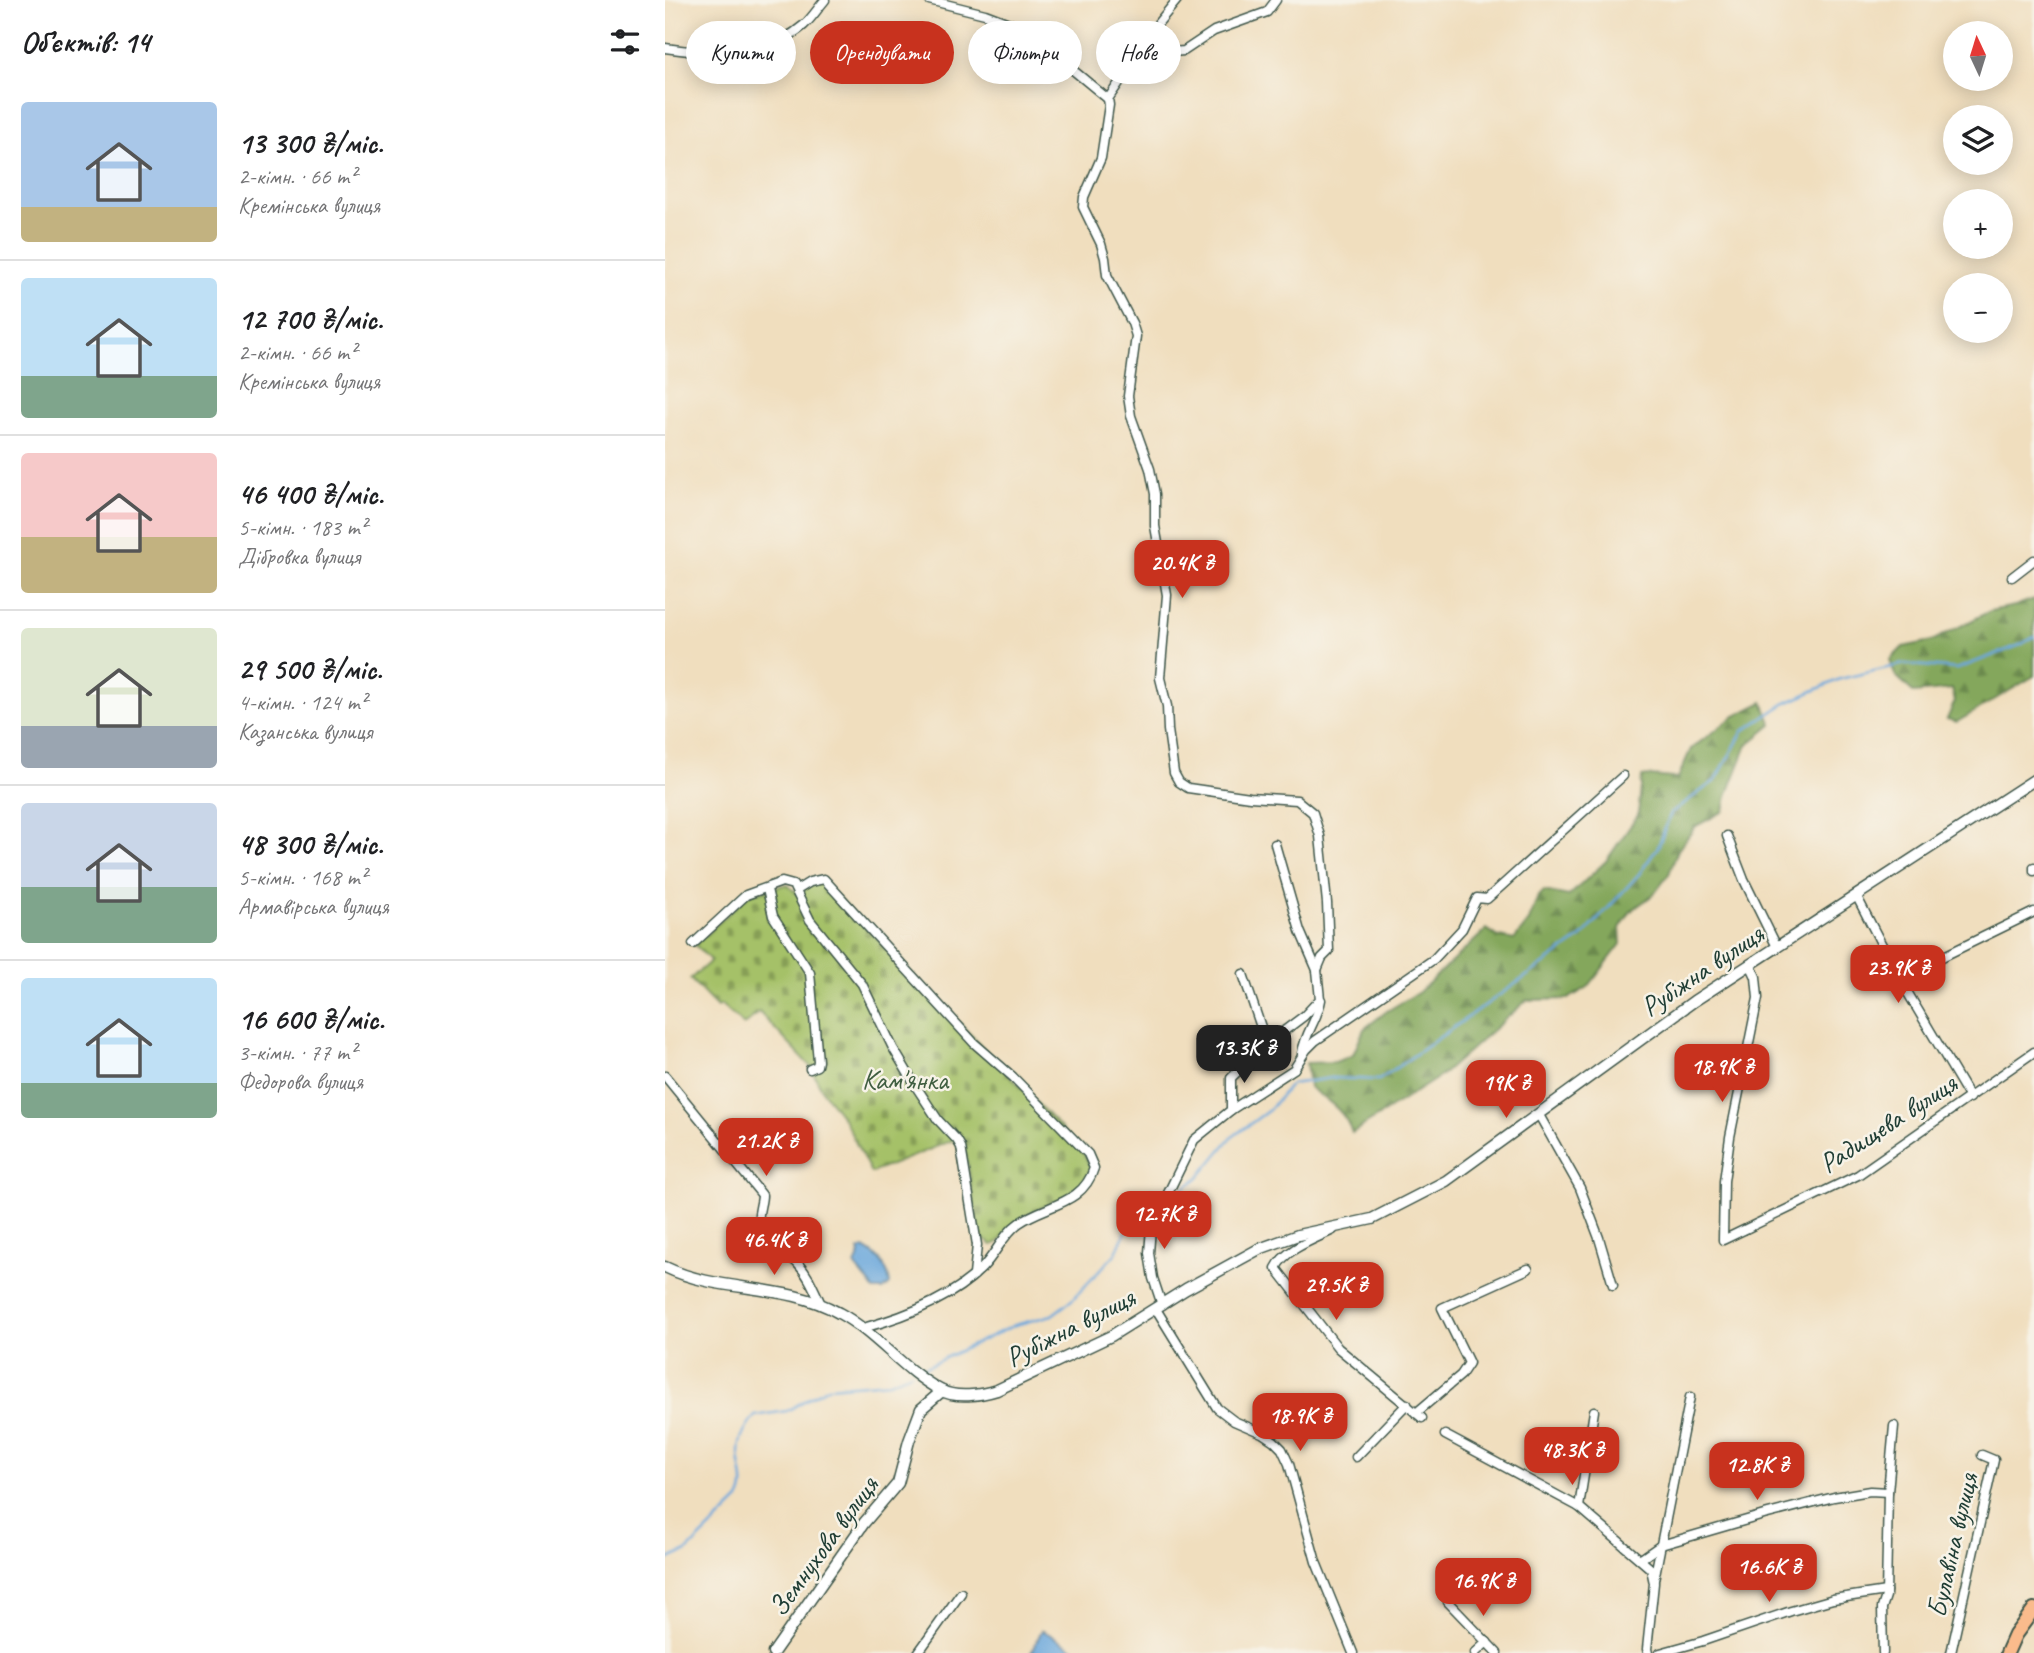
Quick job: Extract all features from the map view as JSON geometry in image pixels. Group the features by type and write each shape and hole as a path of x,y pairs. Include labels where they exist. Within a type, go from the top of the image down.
{"main road":[{"path":"2007,1653 2015,1635 2034,1609"}],"street":[{"path":"665,48 719,54 765,47 806,23 825,0"},
{"path":"929,0 985,14 1022,28 1108,99 1101,158 1084,197 1083,207 1101,244 1108,280 1135,331 1128,396 1131,416 1150,469 1155,494 1155,526 1167,595 1160,684 1167,706 1174,773 1179,782 1188,788 1250,797 1287,798 1297,800 1313,813 1318,823 1327,903 1329,951 1322,958 1317,970"},
{"path":"1160,21 1177,0"},
{"path":"1181,51 1214,31 1267,12 1276,0"},
{"path":"1108,99 1118,84"},
{"path":"2012,578 2034,561"},
{"path":"1353,1653 1316,1562 1289,1464 1282,1449 1262,1433 1234,1421 1217,1408 1159,1307 1149,1239 1151,1228 1194,1140 1231,1110 1294,1069 1315,1041 1433,959 1462,929 1477,898 1487,899 1623,776"},
{"name":"Рубіжна вулиця","path":"942,1391 979,1395 997,1390 1111,1336 1186,1289 1277,1241 1372,1219 1446,1181 1641,1039 1750,964 2034,780"},
{"path":"1727,836 1744,880 1777,947"},
{"path":"1231,1110 1231,1078 1320,999 1317,970 1300,930 1275,844"},
{"path":"797,890 824,878 974,1043 1013,1077 1088,1154 1094,1168 1090,1179 1079,1192 1065,1202 1016,1225 974,1276 950,1292 910,1312 863,1328"},
{"path":"693,944 740,899 782,882 793,885 803,909 828,945 862,984 909,1076 938,1120 961,1147 977,1245 974,1276"},
{"path":"767,889 773,916 811,977 817,1064 810,1069"},
{"path":"1856,895 1899,978 1970,1098"},
{"path":"1899,978 2034,912"},
{"name":"Радищева вулиця","path":"1750,964 1756,976 1758,998 1730,1137 1724,1181 1723,1240 1858,1175 2034,1052"},
{"path":"1243,974 1264,1033 1264,1046"},
{"path":"1301,1057 1305,1038 1315,1021 1321,1002 1318,990"},
{"path":"665,1076 762,1195 759,1222 761,1229 772,1244 805,1272 820,1302"},
{"path":"1539,1115 1580,1188 1613,1285"},
{"path":"1339,1227 1291,1252 1279,1261 1276,1268 1338,1348 1419,1415 1461,1375 1469,1363 1442,1308 1528,1269"},
{"path":"665,1267 691,1279 794,1295 820,1302 863,1328 942,1391"},
{"name":"Земнухова вулиця","path":"773,1653 864,1523 898,1483 921,1409 942,1391"},
{"path":"1648,1653 1654,1583 1690,1396"},
{"path":"1356,1457 1407,1404"},
{"path":"1579,1507 1594,1411"},
{"path":"1883,1653 1882,1608 1886,1591 1888,1492 1894,1426"},
{"path":"1445,1435 1579,1507 1651,1569 1654,1583"},
{"name":"Булавіна вулиця","path":"1951,1653 1985,1511 1994,1460 1982,1455"},
{"path":"1641,1559 1661,1545 1834,1497 1870,1491 1888,1492"},
{"path":"1660,1653 1703,1642 1833,1599 1886,1591"},
{"path":"918,1653 961,1594"},
{"path":"1448,1602 1497,1653"},
{"path":"1475,1653 1487,1642"}],"green space":[{"path":"2034,599 2034,676 1957,722 1947,719 1955,701 1952,689 1914,693 1895,675 1890,660 1903,647 1932,641 1990,611"},
{"path":"1763,702 1772,725 1747,745 1727,796 1724,811 1696,826 1678,850 1669,874 1654,894 1631,911 1620,928 1621,944 1588,987 1568,999 1527,1000 1442,1075 1352,1133 1340,1112 1309,1087 1306,1063 1335,1062 1353,1055 1364,1029 1419,992 1487,929 1496,936 1514,940 1529,921 1538,896 1544,891 1569,896 1606,861 1638,815 1642,777 1678,778 1691,749 1733,717"},
{"name":"Кам'янка","path":"822,881 1082,1150 1091,1168 1078,1188 1021,1219 997,1243 992,1245 979,1233 965,1149 953,1140 871,1173 845,1121 822,1090 810,1066 759,1012 744,1025 721,1005 717,1007 690,979 711,961 695,945 748,895 787,884 794,891"}],"water":[{"path":"864,1248 885,1267 890,1284 883,1290 874,1290 855,1265 859,1250"},
{"path":"1042,1630 1082,1653 1031,1653"}],"waterway":[{"path":"917,1371 1015,1325 1052,1315 1073,1299 1116,1253 1139,1201 1149,1189 1175,1195 1198,1178 1231,1138 1269,1110 1291,1084 1332,1078 1379,1080 1582,937 1639,874 1658,847 1671,813 1716,780 1743,731 1784,704 1840,679 1904,664 1957,669 2034,637"},
{"path":"665,1561 687,1551 739,1500 743,1490 740,1442 745,1429 755,1416 787,1411 828,1387 889,1382 911,1373"}]}
